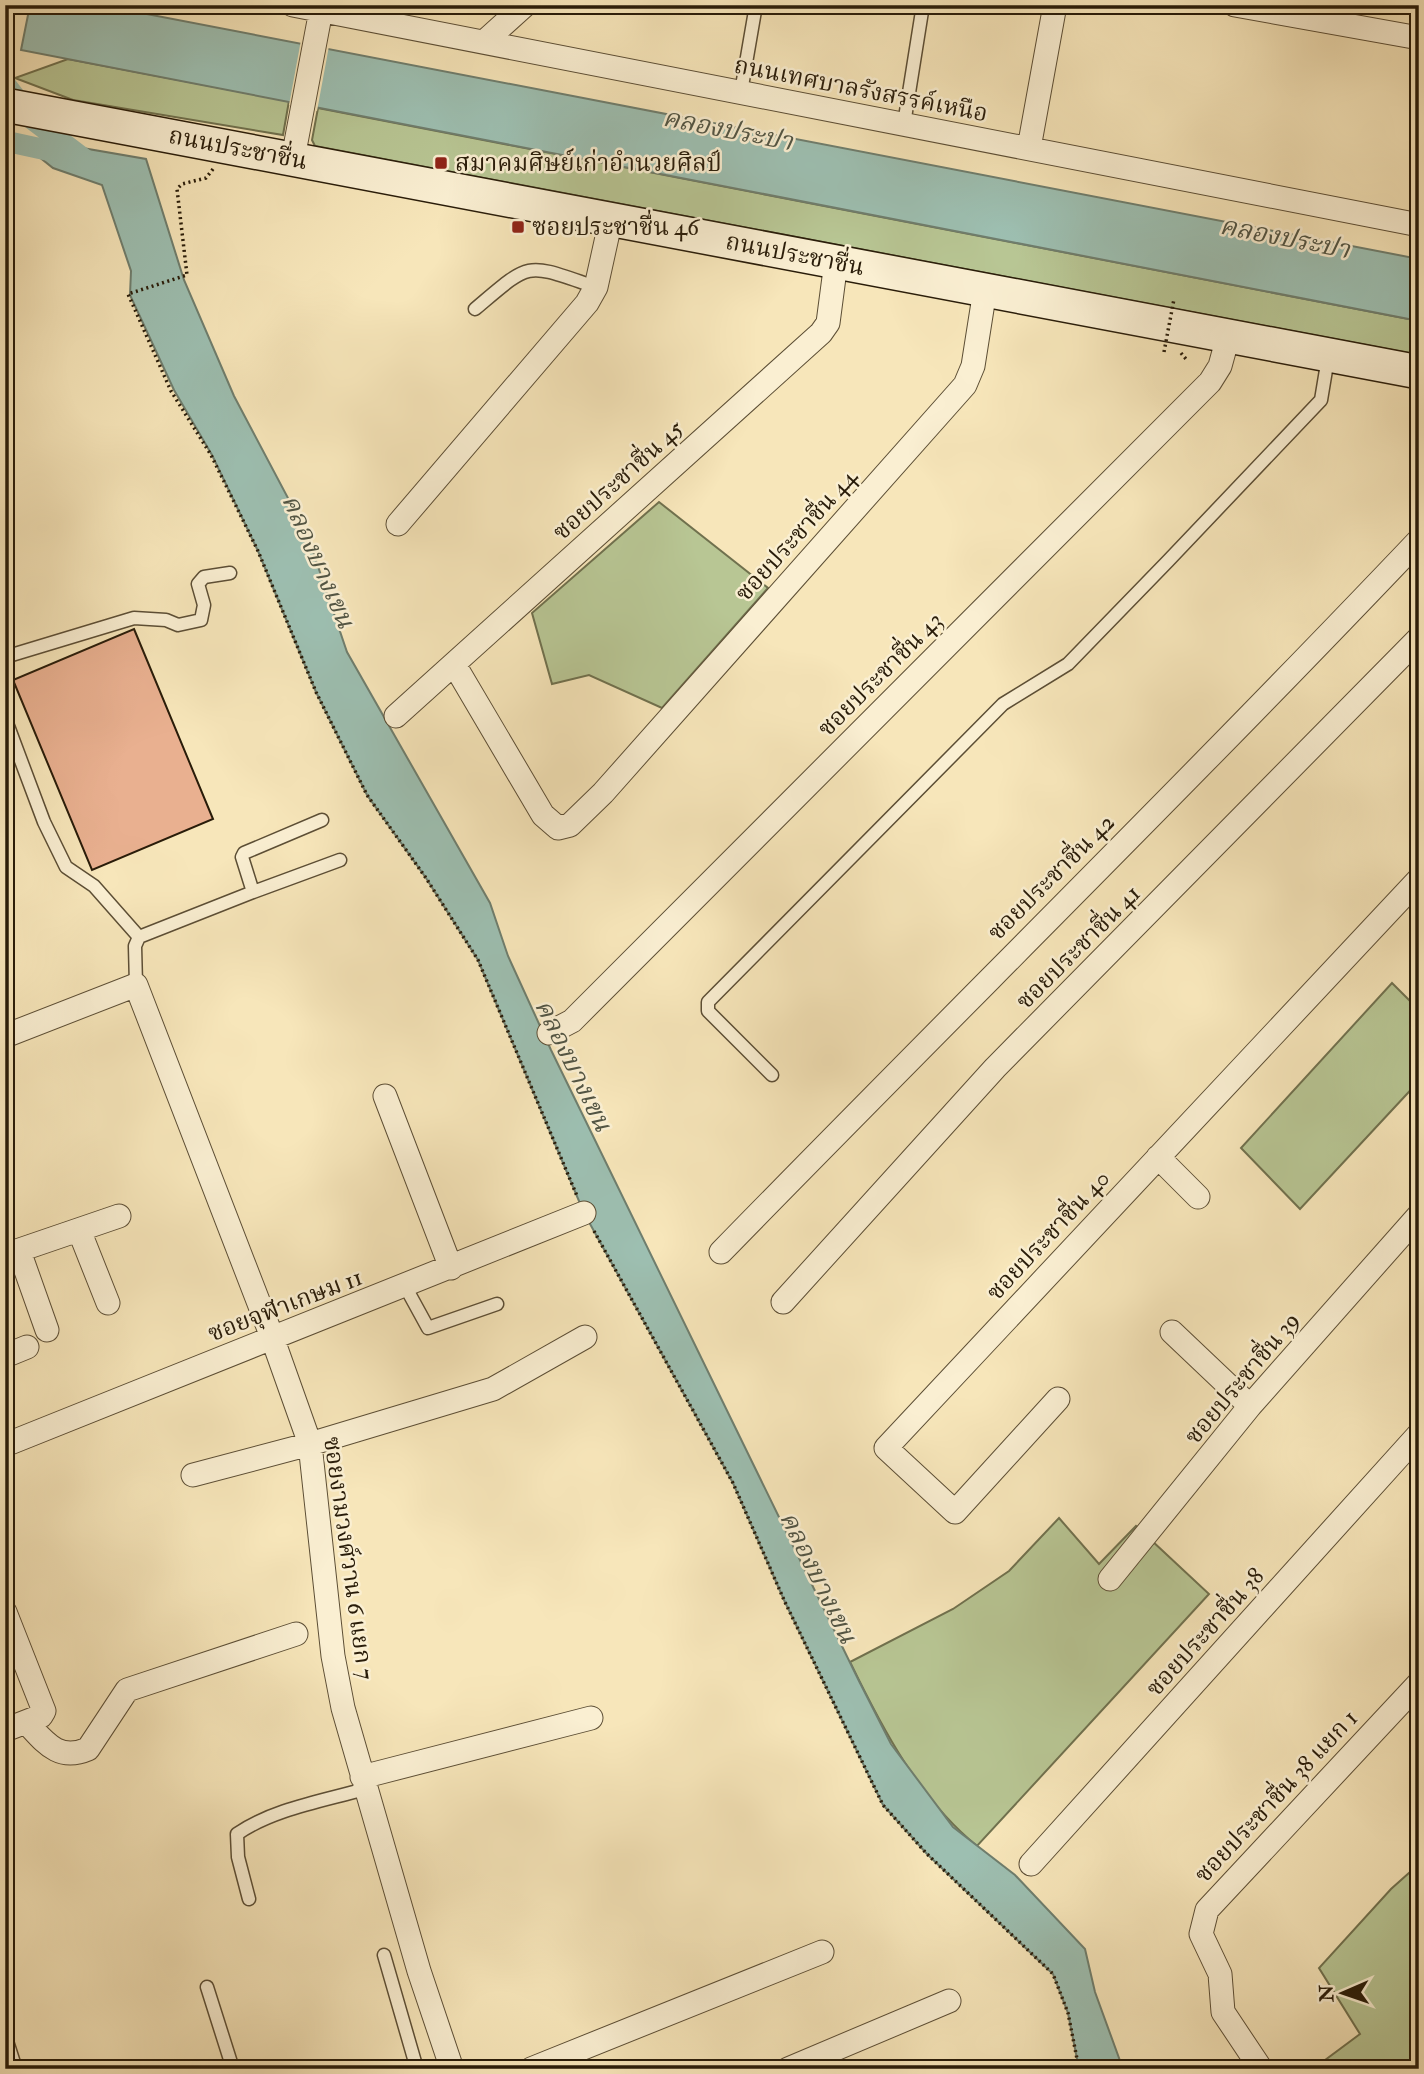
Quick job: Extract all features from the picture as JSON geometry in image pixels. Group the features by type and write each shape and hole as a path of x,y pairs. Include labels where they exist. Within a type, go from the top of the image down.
{"main road":[{"name":"ถนนประชาชื่น","path":"5,105 159,133 296,142 611,219 1419,372"}],"street":[{"name":"ถนนเทศบาลรังสรรค์เหนือ","path":"293,5 320,13 484,42 1419,225"},
{"path":"484,42 525,5"},
{"path":"1029,148 1055,5"},
{"path":"1235,5 1276,9 1419,38"},
{"path":"296,142 320,13"},
{"path":"398,524 587,303 596,288 611,219"},
{"name":"ซอยประชาชื่น 45","path":"396,716 821,333 828,323 836,262"},
{"name":"ซอยประชาชื่น 44","path":"454,664 543,815 558,828 570,825 603,793 971,376 985,290"},
{"name":"ซอยประชาชื่น 43","path":"549,1033 572,1021 1210,382 1220,366 1228,337"},
{"name":"ซอยประชาชื่น 42","path":"721,1252 992,973 1313,652 1419,540"},
{"name":"ซอยประชาชื่น 41","path":"783,1302 995,1068 1419,638"},
{"name":"ซอยประชาชื่น 40","path":"1058,1399 955,1512 886,1448 1419,879"},
{"path":"5,1036 136,985"},
{"name":"ซอยงามวงศ์วาน 6 แยก 7","path":"136,985 272,1337 310,1444 333,1656 364,1783 419,1971 452,2069"},
{"path":"385,1096 451,1268"},
{"path":"1158,1157 1198,1197"},
{"name":"ซอยจุฬาเกษม 11","path":"5,1445 584,1213"},
{"name":"ซอยประชาชื่น 39","path":"1110,1579 1250,1406 1419,1215"},
{"path":"47,1330 12,1253 120,1216"},
{"path":"79,1230 108,1303"},
{"path":"1172,1332 1250,1406"},
{"path":"193,1475 310,1444 493,1389 585,1337"},
{"path":"5,1356 27,1347"},
{"name":"ซอยประชาชื่น 38","path":"1031,1864 1419,1434"},
{"path":"5,1612 44,1703 41,1716 16,1726"},
{"path":"16,1726 50,1747 68,1754 79,1753 88,1749 127,1690 296,1634"},
{"name":"ซอยประชาชื่น 38 แยก 1","path":"1261,2069 1223,2012 1220,1974 1201,1934 1207,1910 1419,1683"},
{"path":"364,1783 591,1718"},
{"path":"531,2069 822,1952"},
{"path":"788,2069 949,2001"}],"lane":[{"path":"741,92 756,5"},
{"path":"904,124 923,5"},
{"path":"475,309 518,272 525,270 542,270 596,288"},
{"path":"772,1075 708,1011 708,1002 1003,704 1068,664 1168,561 1321,400 1329,356"},
{"path":"5,657 134,618 166,620 178,625 201,621 204,605 198,583 204,577 230,573"},
{"path":"5,718 44,822 66,867 94,886 139,937"},
{"path":"253,892 242,857 244,853 322,820"},
{"path":"136,985 135,946 139,937 340,860"},
{"path":"405,1286 428,1328 497,1304"},
{"path":"249,1899 238,1857 237,1834 252,1824 364,1783"},
{"path":"384,1955 417,2069"},
{"path":"207,1987 233,2069"},
{"path":"5,2035 16,2069"}],"path":[{"path":"128,294 187,275 177,190 182,184 206,178 213,169"},
{"path":"1164,352 1174,299"}],"green space":[{"path":"68,59 289,101 283,135 73,100 15,78"},
{"path":"318,108 1419,321 1419,355 315,146 312,140"},
{"path":"659,502 768,588 662,708 589,675 552,684 532,613"},
{"path":"1392,983 1419,1010 1419,1081 1300,1209 1241,1148"},
{"path":"1059,1518 1099,1564 1136,1526 1209,1594 977,1846 937,1807 920,1785 889,1737 850,1662 953,1609 1009,1571"},
{"path":"1419,1864 1419,2069 1313,2069 1360,2034 1319,1968 1391,1889"}],"water":[{"name":"คลองประปา","path":"30,5 100,5 1419,259 1419,321 21,50"},
{"path":"13,136 146,159 184,280 234,396 307,534 347,652 490,903 508,956 551,1050 891,1744 953,1827 1015,1875 1085,1949 1095,1992 1123,2069 1079,2069 1068,2013 1053,1974 927,1854 883,1805 784,1600 733,1483 584,1213 478,960 426,878 367,795 316,692 258,551 212,455 174,390 130,295 131,271 102,185 53,168"}],"pier":[{"path":"301,40 329,46 317,111 289,105"}],"building":[{"path":"134,629 213,819 92,870 13,680"}],"waterway":[{"name":"คลองบางเขน","path":"5,84 33,120 87,161"},
{"path":"5,141 51,151"}],"place":[{"name":"สมาคมศิษย์เก่าอํานวยศิลป์","path":"441,163"},
{"name":"ซอยประชาชื่น 46","path":"518,227"}]}
